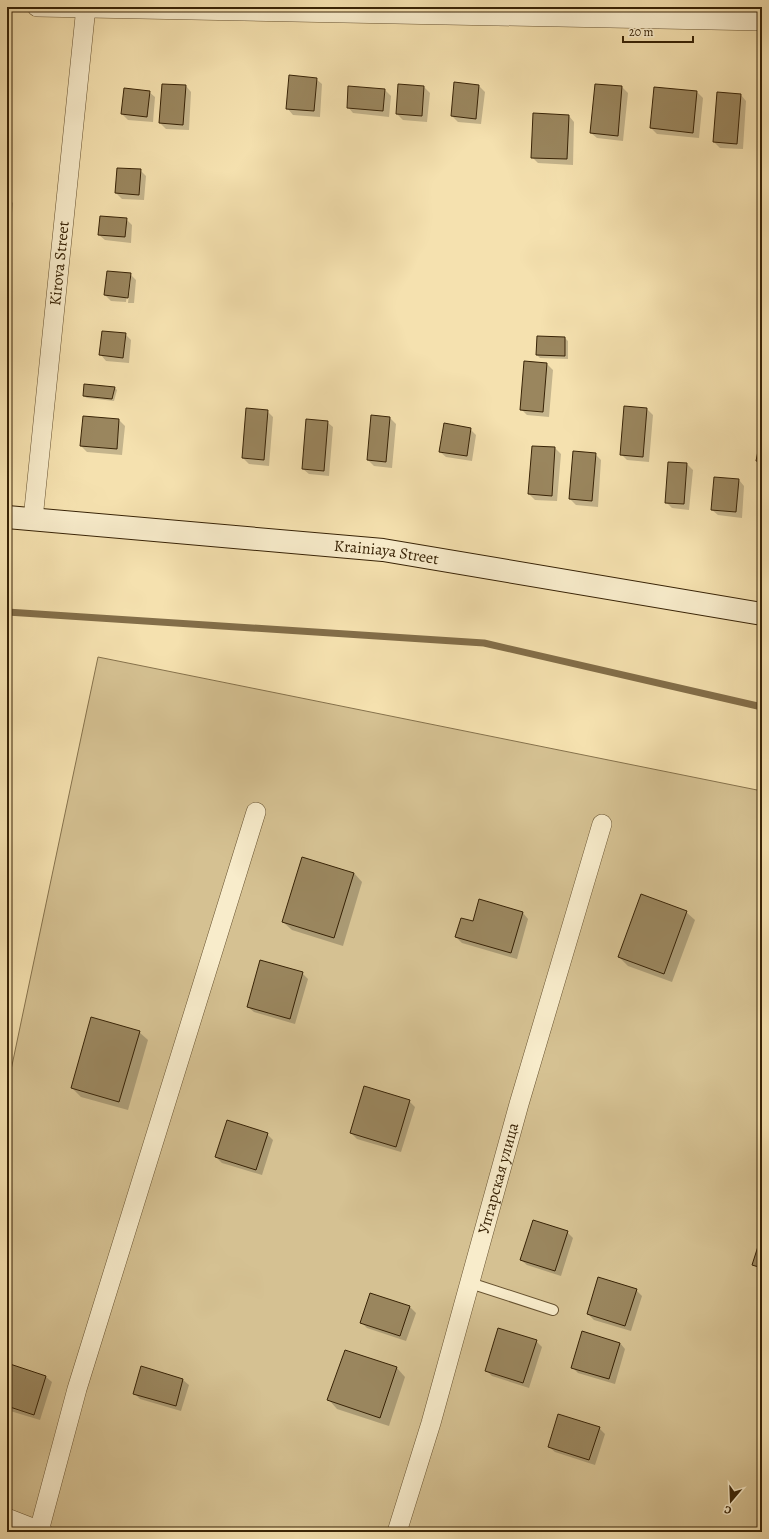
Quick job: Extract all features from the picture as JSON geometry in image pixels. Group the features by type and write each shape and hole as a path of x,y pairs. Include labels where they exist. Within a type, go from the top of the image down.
{"main road":[{"name":"Krainiaya Street","path":"7,517 383,550 762,614"}],"street":[{"path":"37,7 641,13 762,21"},
{"name":"Kirova Street","path":"32,519 86,8"},
{"path":"7,1518 41,1531 77,1389 256,812"},
{"name":"Уптарская улица","path":"396,1532 431,1423 519,1104 602,824"}],"lane":[{"path":"470,1283 553,1310"}],"shaded area":[{"path":"98,657 762,791 762,1532 48,1532 7,1519 7,1089"}],"building":[{"path":"289,75 317,78 314,111 286,109"},
{"path":"454,82 479,85 476,119 451,116"},
{"path":"162,84 186,85 183,125 159,123"},
{"path":"398,84 424,86 422,116 396,114"},
{"path":"595,84 622,86 618,136 590,133"},
{"path":"348,86 385,89 383,111 347,108"},
{"path":"654,87 697,91 693,133 650,128"},
{"path":"124,88 150,91 147,117 121,114"},
{"path":"717,92 741,94 737,144 713,142"},
{"path":"533,113 569,115 567,159 531,158"},
{"path":"117,168 141,169 139,195 115,193"},
{"path":"100,216 127,218 125,237 98,235"},
{"path":"107,271 131,273 128,298 104,295"},
{"path":"102,331 126,333 123,358 99,355"},
{"path":"537,336 565,337 565,356 536,355"},
{"path":"524,361 547,363 543,412 520,410"},
{"path":"84,384 115,387 112,399 83,396"},
{"path":"624,406 647,408 643,457 620,455"},
{"path":"246,408 268,410 264,460 242,458"},
{"path":"371,415 390,417 386,462 367,460"},
{"path":"83,416 119,419 117,449 80,446"},
{"path":"306,419 328,421 324,471 302,469"},
{"path":"444,423 471,428 467,456 439,452"},
{"path":"762,430 762,462 756,461"},
{"path":"532,446 555,447 552,496 528,494"},
{"path":"573,451 596,453 592,501 569,499"},
{"path":"668,462 687,463 684,504 665,503"},
{"path":"714,477 739,479 736,512 711,510"},
{"path":"302,857 354,873 334,938 282,922"},
{"path":"641,894 687,911 664,974 618,957"},
{"path":"479,899 523,912 511,953 455,937 461,918 473,921"},
{"path":"260,960 303,972 290,1019 247,1007"},
{"path":"91,1017 140,1031 119,1102 71,1088"},
{"path":"364,1086 410,1100 396,1147 350,1133"},
{"path":"227,1120 268,1133 256,1170 215,1157"},
{"path":"533,1220 568,1231 555,1271 520,1260"},
{"path":"762,1237 762,1268 752,1265"},
{"path":"598,1277 637,1289 625,1326 587,1314"},
{"path":"370,1293 410,1306 400,1336 360,1323"},
{"path":"498,1328 537,1340 523,1383 485,1371"},
{"path":"582,1331 620,1343 609,1379 571,1368"},
{"path":"345,1350 397,1367 380,1418 327,1400"},
{"path":"7,1363 46,1376 34,1415 7,1406"},
{"path":"141,1366 183,1379 176,1406 133,1394"},
{"path":"558,1414 600,1427 589,1460 548,1447"}],"waterway":[{"path":"7,612 484,643 762,707"}]}
